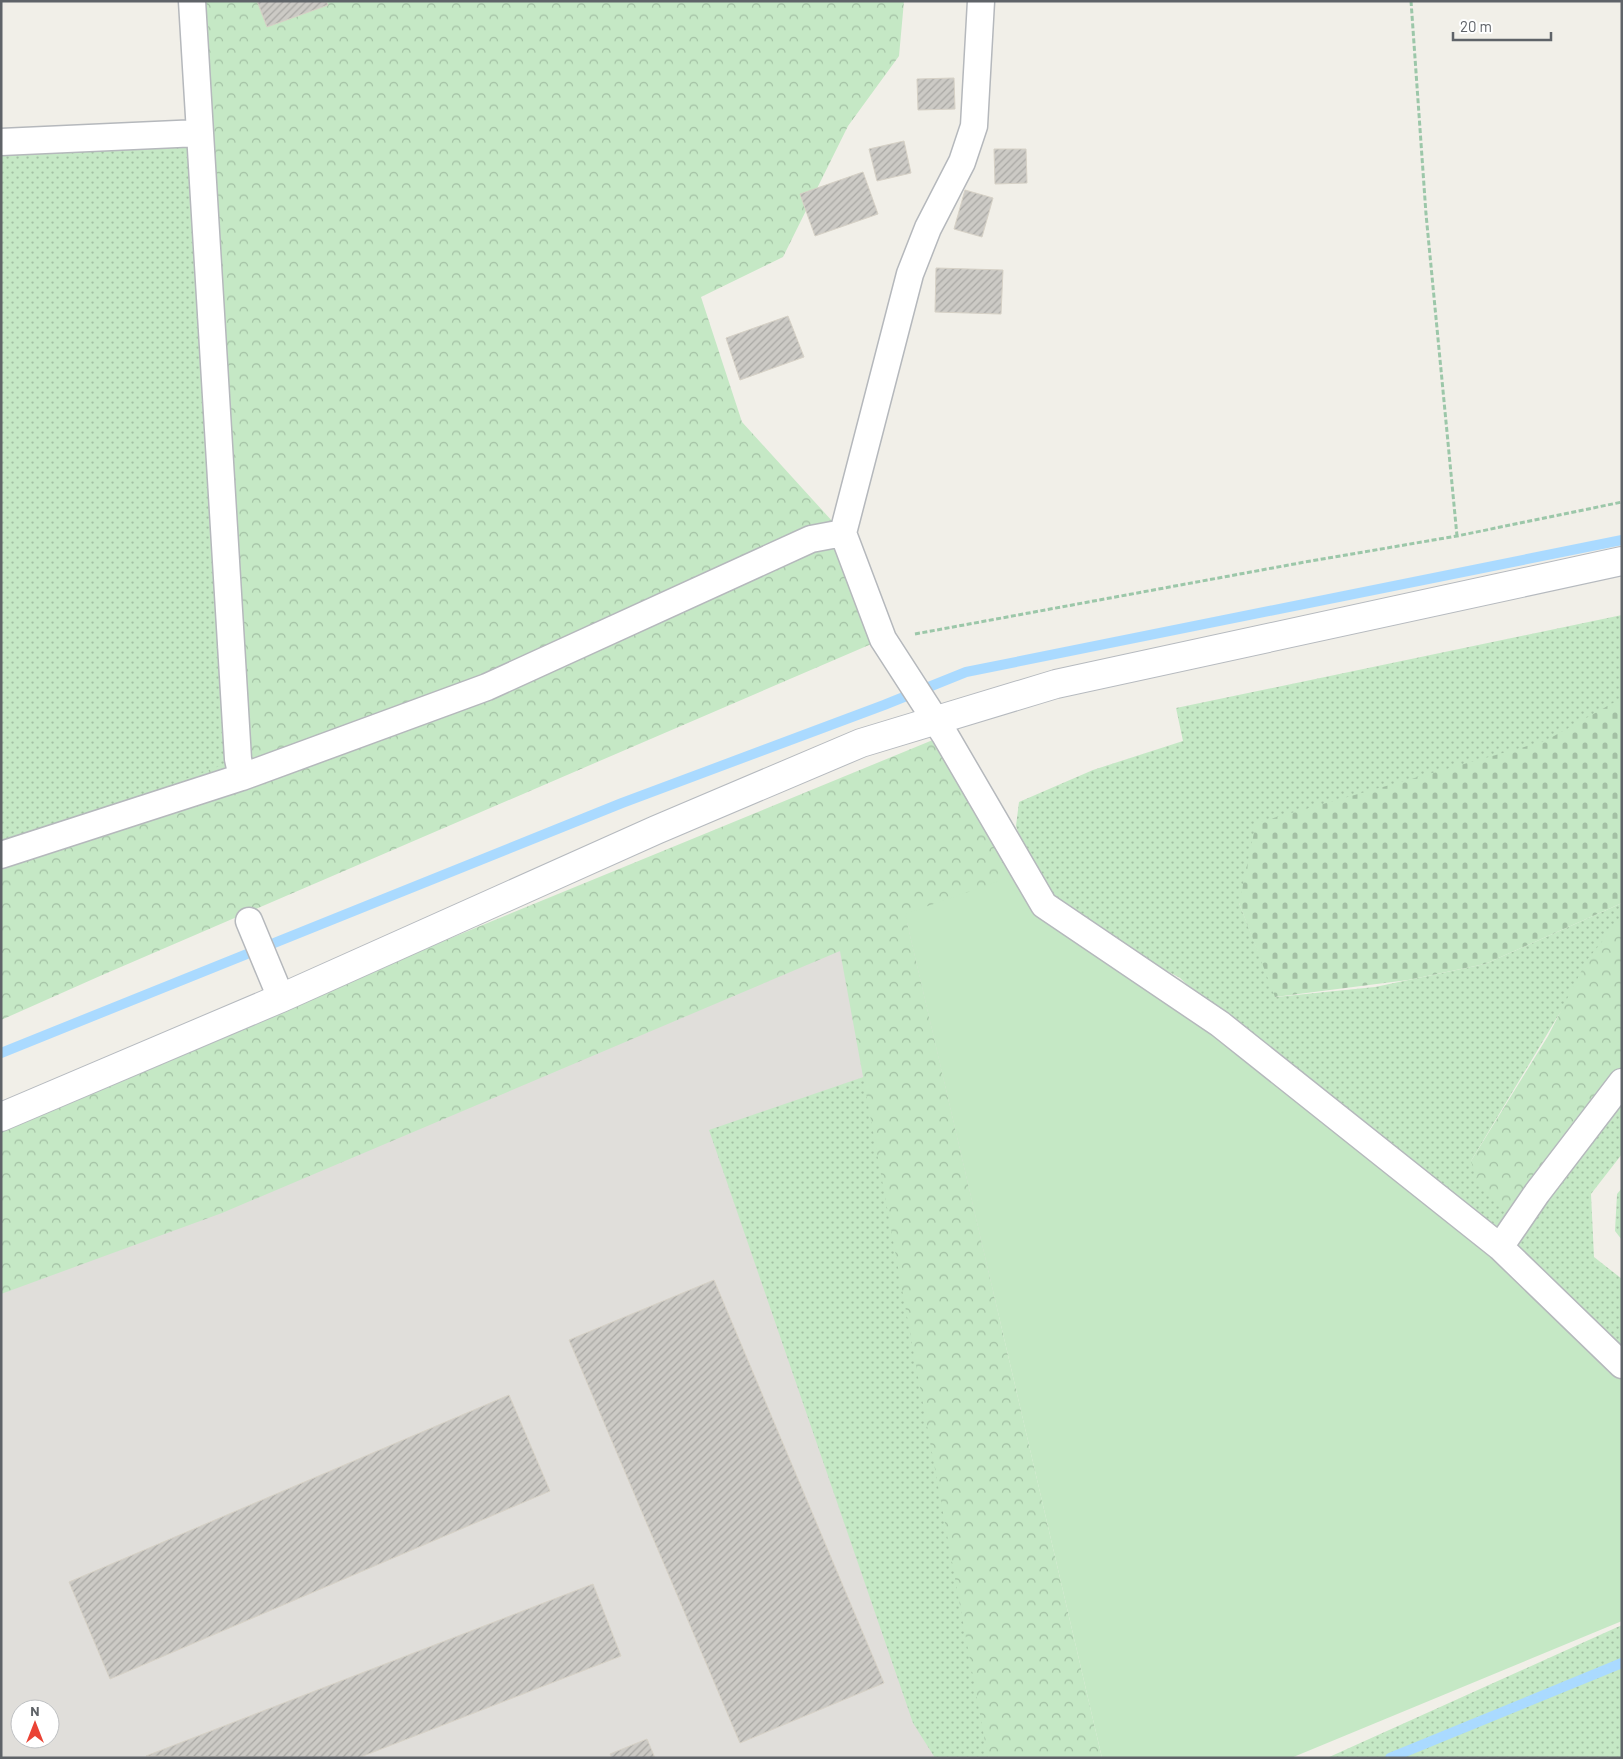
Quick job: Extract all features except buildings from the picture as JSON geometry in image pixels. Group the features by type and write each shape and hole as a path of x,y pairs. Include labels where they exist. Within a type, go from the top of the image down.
{"street":[{"path":"192,1 238,759 242,777"},
{"path":"981,1 974,126 962,162 928,228 910,274 842,534 883,639 936,720 1044,905 1220,1024 1500,1246 1622,1365"},
{"path":"1,142 199,133"},
{"path":"1,854 242,777 488,687 811,539 842,534"},
{"path":"1,1117 281,998 656,830 852,746 1056,684 1622,561"},
{"path":"249,921 281,998"},
{"path":"1500,1246 1536,1193 1622,1082"}],"path":[{"path":"1411,1 1426,214 1457,536"},
{"path":"883,639 1457,536 1622,502"}],"shaded area":[{"path":"912,906 1092,1758 1,1758 1,1280"}],"green space":[{"path":"193,1 904,1 899,56 848,126 783,257 701,297 742,422 843,533 883,639 1,1020 1,849 238,759"},
{"path":"198,133 238,759 1,860 1,142"},
{"path":"1622,615 1622,699 1556,738 1239,903 1276,997 1375,987 1485,964 1622,903 1622,921 1558,1016 1471,1161 1622,1086 1622,1154 1591,1194 1594,1257 1622,1279 1622,1367 1276,1069 1180,978 1044,905 1016,826 1019,802 1093,770 1183,741 1176,708"},
{"path":"1622,698 1622,903 1485,964 1408,980 1275,997 1239,903 1256,823 1545,741"},
{"path":"945,735 1025,872 907,922 1102,1758 988,1758 840,951 222,1213 1,1294 1,1123"},
{"path":"1025,872 1045,905 1500,1247 1622,1365 1622,1621 1291,1758 1102,1758 905,914"},
{"path":"1622,917 1622,1080 1516,1222 1480,1187 1471,1161 1548,1036 1587,960"},
{"path":"878,1072 990,1758 935,1758 913,1723 709,1130"},
{"path":"1622,1188 1622,1240 1615,1231 1617,1194"},
{"path":"1622,1625 1622,1758 1327,1758"}],"waterway":[{"path":"1,1053 622,803 884,705 966,672 1622,540"},
{"path":"1390,1758 1622,1663"}]}
